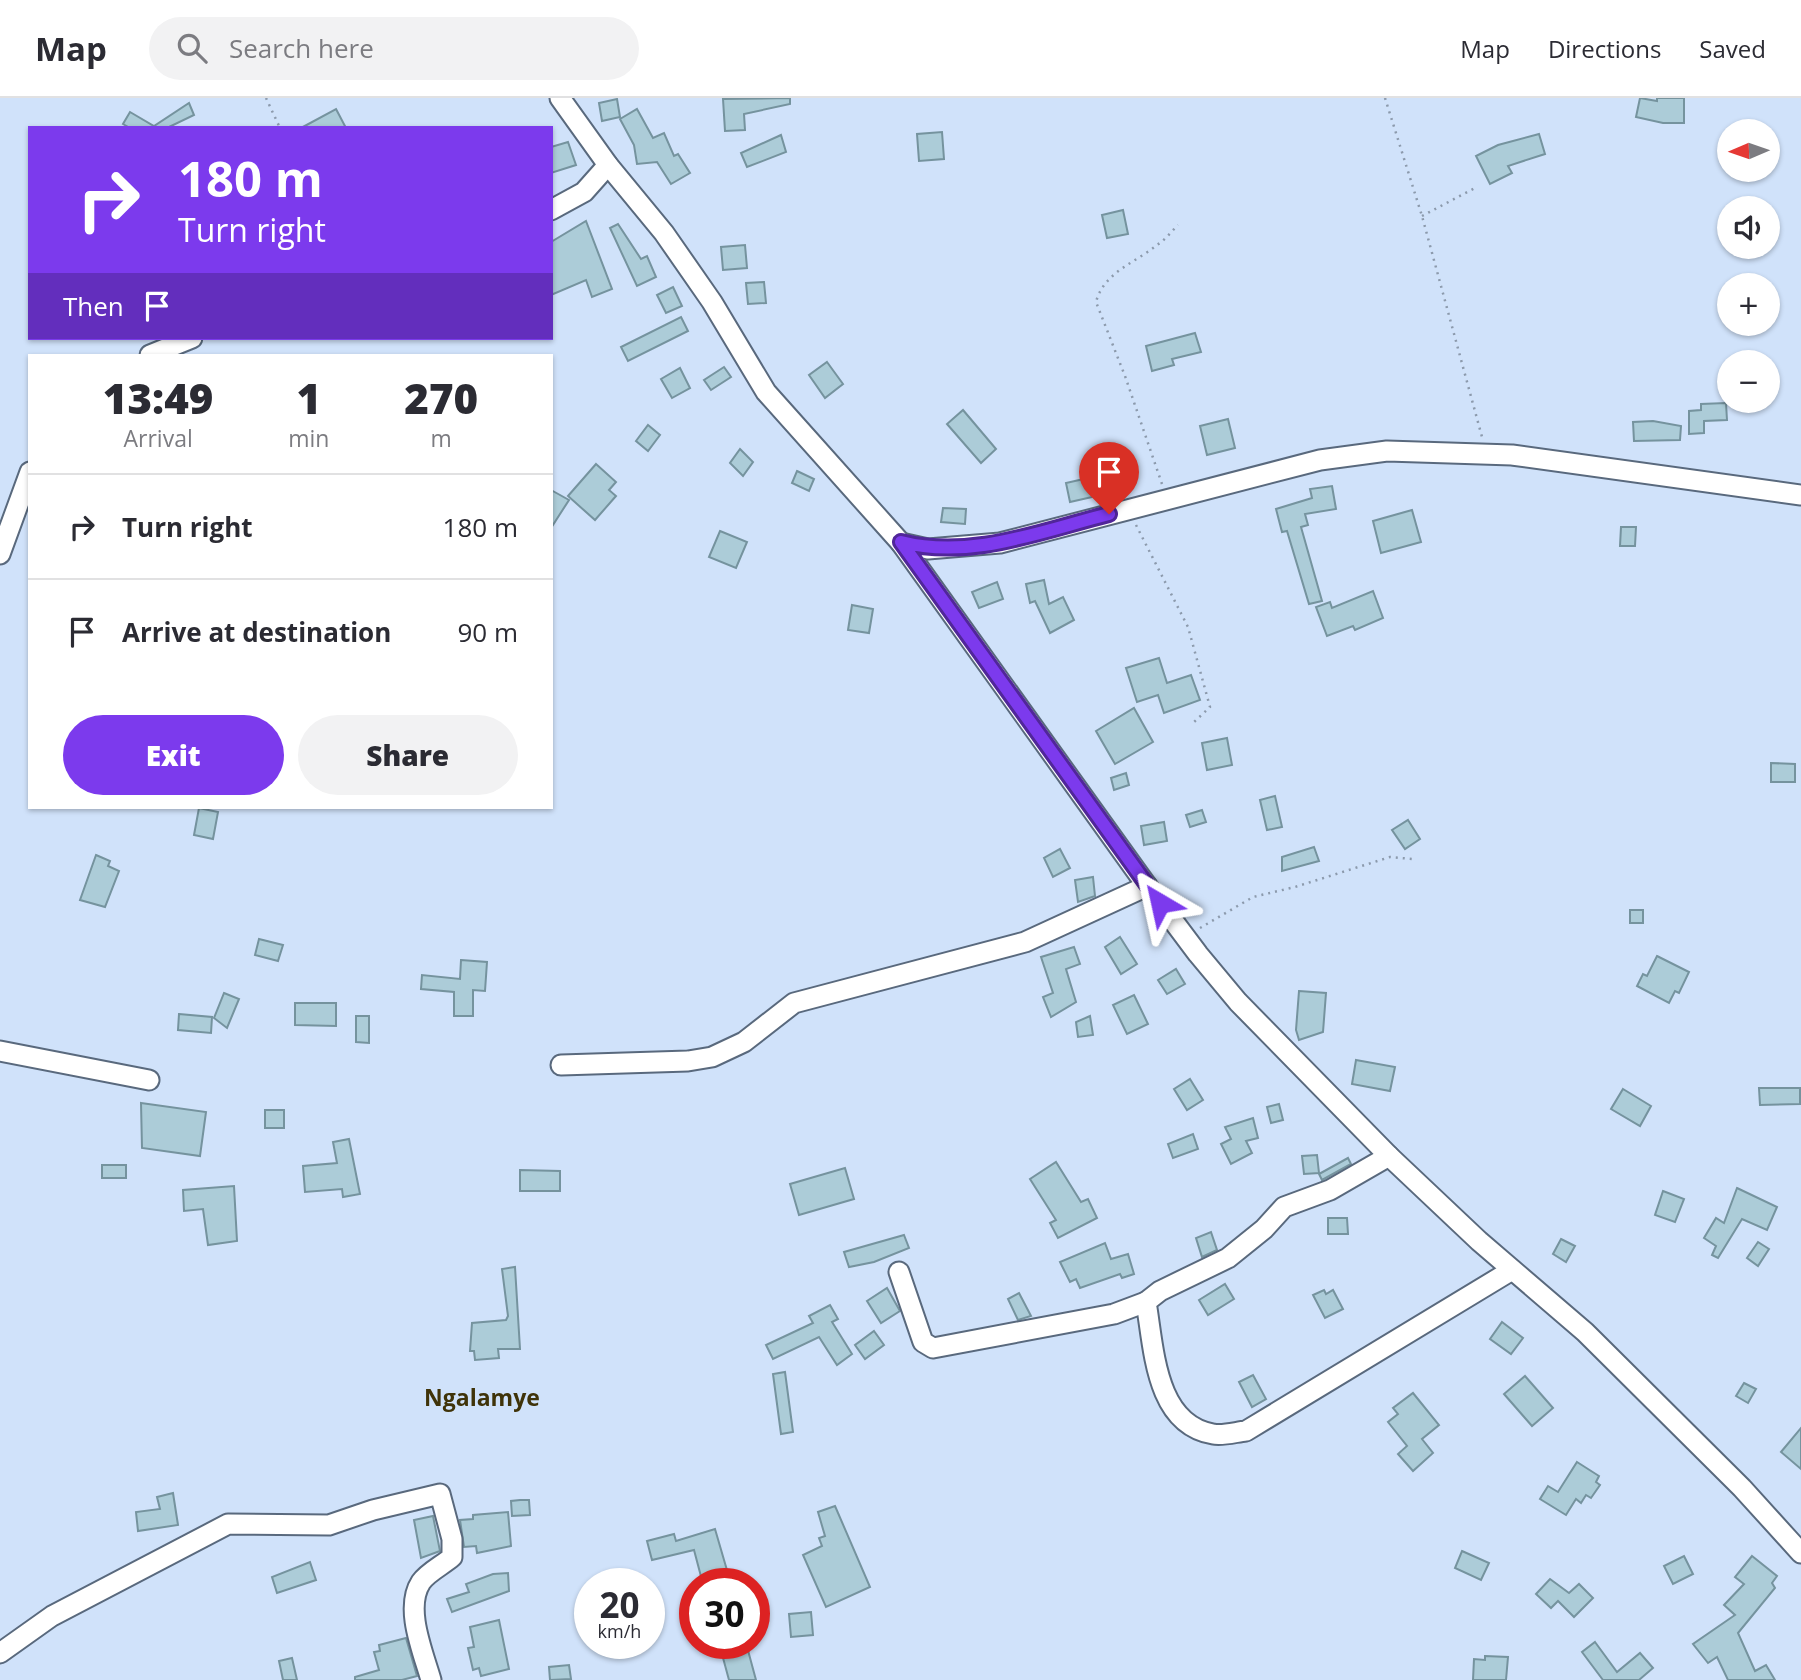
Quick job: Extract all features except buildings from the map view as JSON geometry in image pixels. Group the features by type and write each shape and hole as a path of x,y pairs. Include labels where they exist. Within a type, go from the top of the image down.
{"street":[{"path":"560,98 608,165 680,256 712,302 766,392 901,542 1147,886 1238,1002 1389,1156 1512,1270 1585,1332 1742,1488 1801,1553"},
{"path":"553,209 584,192 608,165"},
{"path":"152,354 187,340"},
{"path":"901,542 928,550 1000,543 1320,460 1387,451 1512,455 1801,495"},
{"path":"0,554 28,477"},
{"path":"561,1066 688,1061 712,1057 744,1042 794,1003 1024,942 1147,886"},
{"path":"0,1051 149,1080"},
{"path":"899,1272 923,1342 933,1348 1114,1314 1146,1302 1160,1291 1228,1258 1264,1229 1284,1207 1329,1190 1389,1156"},
{"path":"1146,1302 1156,1363 1169,1406 1191,1426 1215,1434 1246,1431 1512,1270"},
{"path":"0,1653 52,1616 228,1524 328,1525 373,1510 440,1494 452,1539 452,1557 423,1579 414,1597 416,1621 431,1680"}],"path":[{"path":"266,98 279,126"},
{"path":"1385,98 1422,216 1483,432 1479,454"},
{"path":"1422,216 1475,188"},
{"path":"1160,501 1163,480 1096,302 1099,290 1115,273 1158,245 1178,225"},
{"path":"1129,509 1188,627 1202,672 1210,707 1193,723"},
{"path":"1185,937 1253,897 1295,887 1390,857 1412,859"}],"district":[{"name":"Ngalamye","path":"482,1398"}],"route":[{"path":"1109,514 1000,543 928,550 901,542 1006,693 1160,903"}]}
